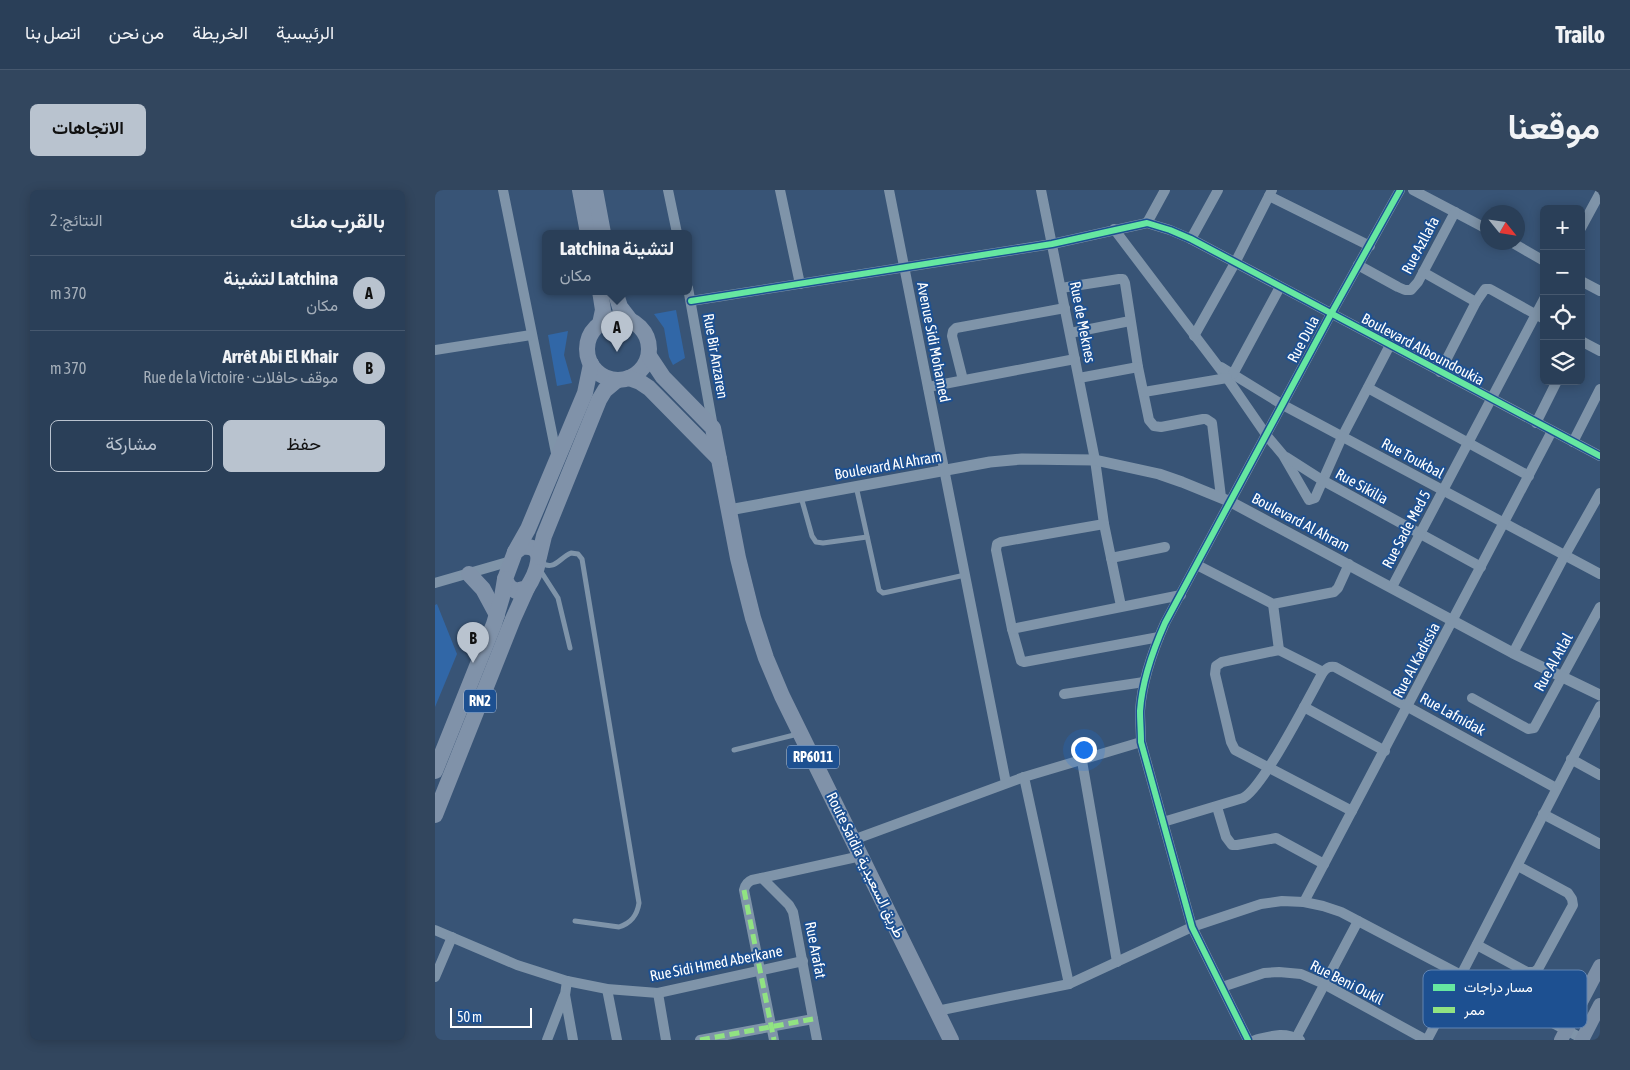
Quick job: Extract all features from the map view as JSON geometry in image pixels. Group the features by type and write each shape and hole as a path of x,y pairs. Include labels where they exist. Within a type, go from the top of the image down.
{"highway":[{"path":"580,190 587,230"},
{"path":"595,190 602,230"},
{"path":"601,295 603,310 601,324"},
{"path":"616,295 620,307 630,320"},
{"path":"601,324 611,319 624,318 640,327 649,343 649,356 663,377 713,428"},
{"name":"RN2","path":"435,772 497,615 505,579 513,556 528,528 585,394 591,364 588,352 589,339 601,324"},
{"name":"RN2","path":"435,816 513,619 539,561 544,536 599,400 605,390 639,372 644,367 649,356"},
{"path":"591,364 599,373 611,379 640,382 649,388 719,458"},
{"name":"Route Saïdia طريق السعيدية","path":"713,428 738,558 759,638 774,677 951,1040"},
{"path":"513,556 518,549 527,546 535,550 539,561"},
{"path":"469,574 483,589 497,615"},
{"path":"505,579 512,590 520,591 527,588"}],"main road":[{"path":"1587,990 1600,966"},
{"path":"1583,1040 1600,1005"}],"street":[{"path":"503,190 557,458"},
{"path":"668,190 676,230"},
{"path":"780,190 800,284"},
{"name":"Avenue Sidi Mohamed","path":"889,190 1006,783"},
{"name":"Rue de Meknes","path":"1041,190 1095,460 1104,524 1121,606"},
{"path":"691,301 1052,244 1114,229 1147,224 1165,190"},
{"path":"1191,239 1218,190"},
{"name":"Rue Dula","path":"1248,1040 1193,927 1141,742 1140,711 1144,682 1159,637 1197,564 1226,499 1267,436 1331,314 1400,190"},
{"path":"1413,190 1480,226"},
{"path":"1194,336 1235,263 1270,193 1370,246"},
{"path":"1585,221 1600,193"},
{"name":"Rue Azllafa","path":"1358,265 1398,287 1411,290 1418,282 1455,212"},
{"name":"Boulevard Alboundoukia","path":"1147,224 1170,230 1191,239 1600,456"},
{"path":"1114,229 1214,363 1230,376 1267,436 1283,455 1311,501 1315,498 1342,437 1390,345"},
{"path":"1525,250 1540,258"},
{"path":"1423,272 1475,302"},
{"path":"1061,288 1119,278 1123,279 1149,420 1154,426 1161,427 1203,419 1212,423 1226,499"},
{"path":"1585,283 1600,291"},
{"path":"1230,376 1280,287"},
{"path":"1439,372 1483,290 1490,289 1540,317"},
{"name":"Rue Bir Anzaren","path":"690,295 713,428"},
{"path":"963,380 952,336 956,328 1065,308"},
{"name":"Rue Sade Med 5","path":"1392,587 1491,399 1540,317"},
{"path":"1070,332 1130,321"},
{"path":"435,350 531,335"},
{"path":"1585,343 1600,351"},
{"path":"928,387 1075,359"},
{"path":"1079,378 1138,367"},
{"path":"1144,392 1230,376"},
{"name":"Rue Toukbal","path":"1230,376 1600,574"},
{"path":"1536,422 1555,385"},
{"path":"1368,388 1529,476"},
{"path":"1573,442 1600,389"},
{"name":"Rue Al Kadissia","path":"1304,902 1552,431"},
{"name":"Rue Sikilia","path":"1283,455 1322,480 1481,568"},
{"name":"Boulevard Al Ahram","path":"729,510 944,470 1023,459 1095,460 1159,474 1226,499 1513,653 1600,695"},
{"path":"1513,653 1600,493"},
{"path":"1104,524 997,544 996,550 1019,658 1024,662 1159,637"},
{"path":"1111,558 1165,547"},
{"path":"435,584 469,574 513,556"},
{"path":"1197,564 1273,604 1334,592 1338,588 1349,564"},
{"path":"1012,629 1181,595"},
{"path":"1273,604 1279,650"},
{"name":"Rue Al Atlal","path":"1472,698 1530,729 1534,728 1599,612"},
{"path":"1163,822 1247,796 1268,768 1323,672 1279,650 1223,662 1216,666 1215,674 1233,746 1238,752 1268,768 1352,811"},
{"name":"Rue Lafnidak","path":"1323,672 1329,667 1335,667 1556,788"},
{"path":"1064,694 1144,682"},
{"path":"1464,970 1600,706"},
{"path":"1304,707 1385,751"},
{"path":"853,840 1006,783 1141,742"},
{"path":"1571,759 1600,775"},
{"path":"1082,761 1117,962"},
{"path":"1024,777 1069,984"},
{"path":"1217,806 1226,837 1232,845 1276,838 1325,864"},
{"path":"1543,814 1600,844"},
{"path":"774,1040 744,890 748,882 861,856"},
{"path":"1517,866 1568,893 1573,904 1537,970"},
{"name":"Rue Arafat","path":"762,878 793,912 817,1040"},
{"path":"937,1011 1069,984 1193,927 1261,904 1282,901 1304,902 1341,912 1451,970"},
{"path":"1255,1040 1281,1034 1298,1039 1324,984 1358,921"},
{"name":"Rue Sidi Hmed Aberkane","path":"435,930 517,965 567,981 607,989 658,993 803,961"},
{"path":"435,977 452,937"},
{"path":"1477,945 1523,970"},
{"name":"Rue Beni Oukil","path":"1222,987 1264,973 1301,974 1324,984 1427,1040"},
{"path":"547,1040 565,995 567,981"},
{"path":"607,989 617,1040"},
{"path":"658,993 666,1040"},
{"path":"565,995 573,1040"},
{"path":"700,1040 813,1019"},
{"path":"1427,1040 1433,1028"},
{"path":"1551,1028 1563,1035 1583,1040"}],"lane":[{"path":"856,486 879,590 883,592 965,575"},
{"path":"801,496 815,542 823,543 867,537"},
{"path":"539,561 542,564 551,566 571,553 577,554 582,559 639,904 635,916 619,926 575,921"},
{"path":"539,561 558,598 570,648"},
{"path":"734,750 801,734"}],"shaded area":[{"path":"676,310 685,358 673,365 669,357 664,328 654,314"},
{"path":"568,331 564,355 572,383 557,386 548,335"},
{"path":"437,604 457,654 435,707 435,605"}],"marked path":[{"path":"744,890 774,1040"},
{"path":"700,1040 813,1019"}],"cycle path":[{"path":"1248,1040 1192,927 1141,742 1140,711 1143,688 1152,655 1165,623 1400,190"},
{"path":"691,301 1052,244 1147,223 1191,239 1600,456"}],"place":[{"name":"Latchina لتشينة","path":"617,352"},
{"name":"Arrêt Abi El Khair","path":"473,663"}]}
